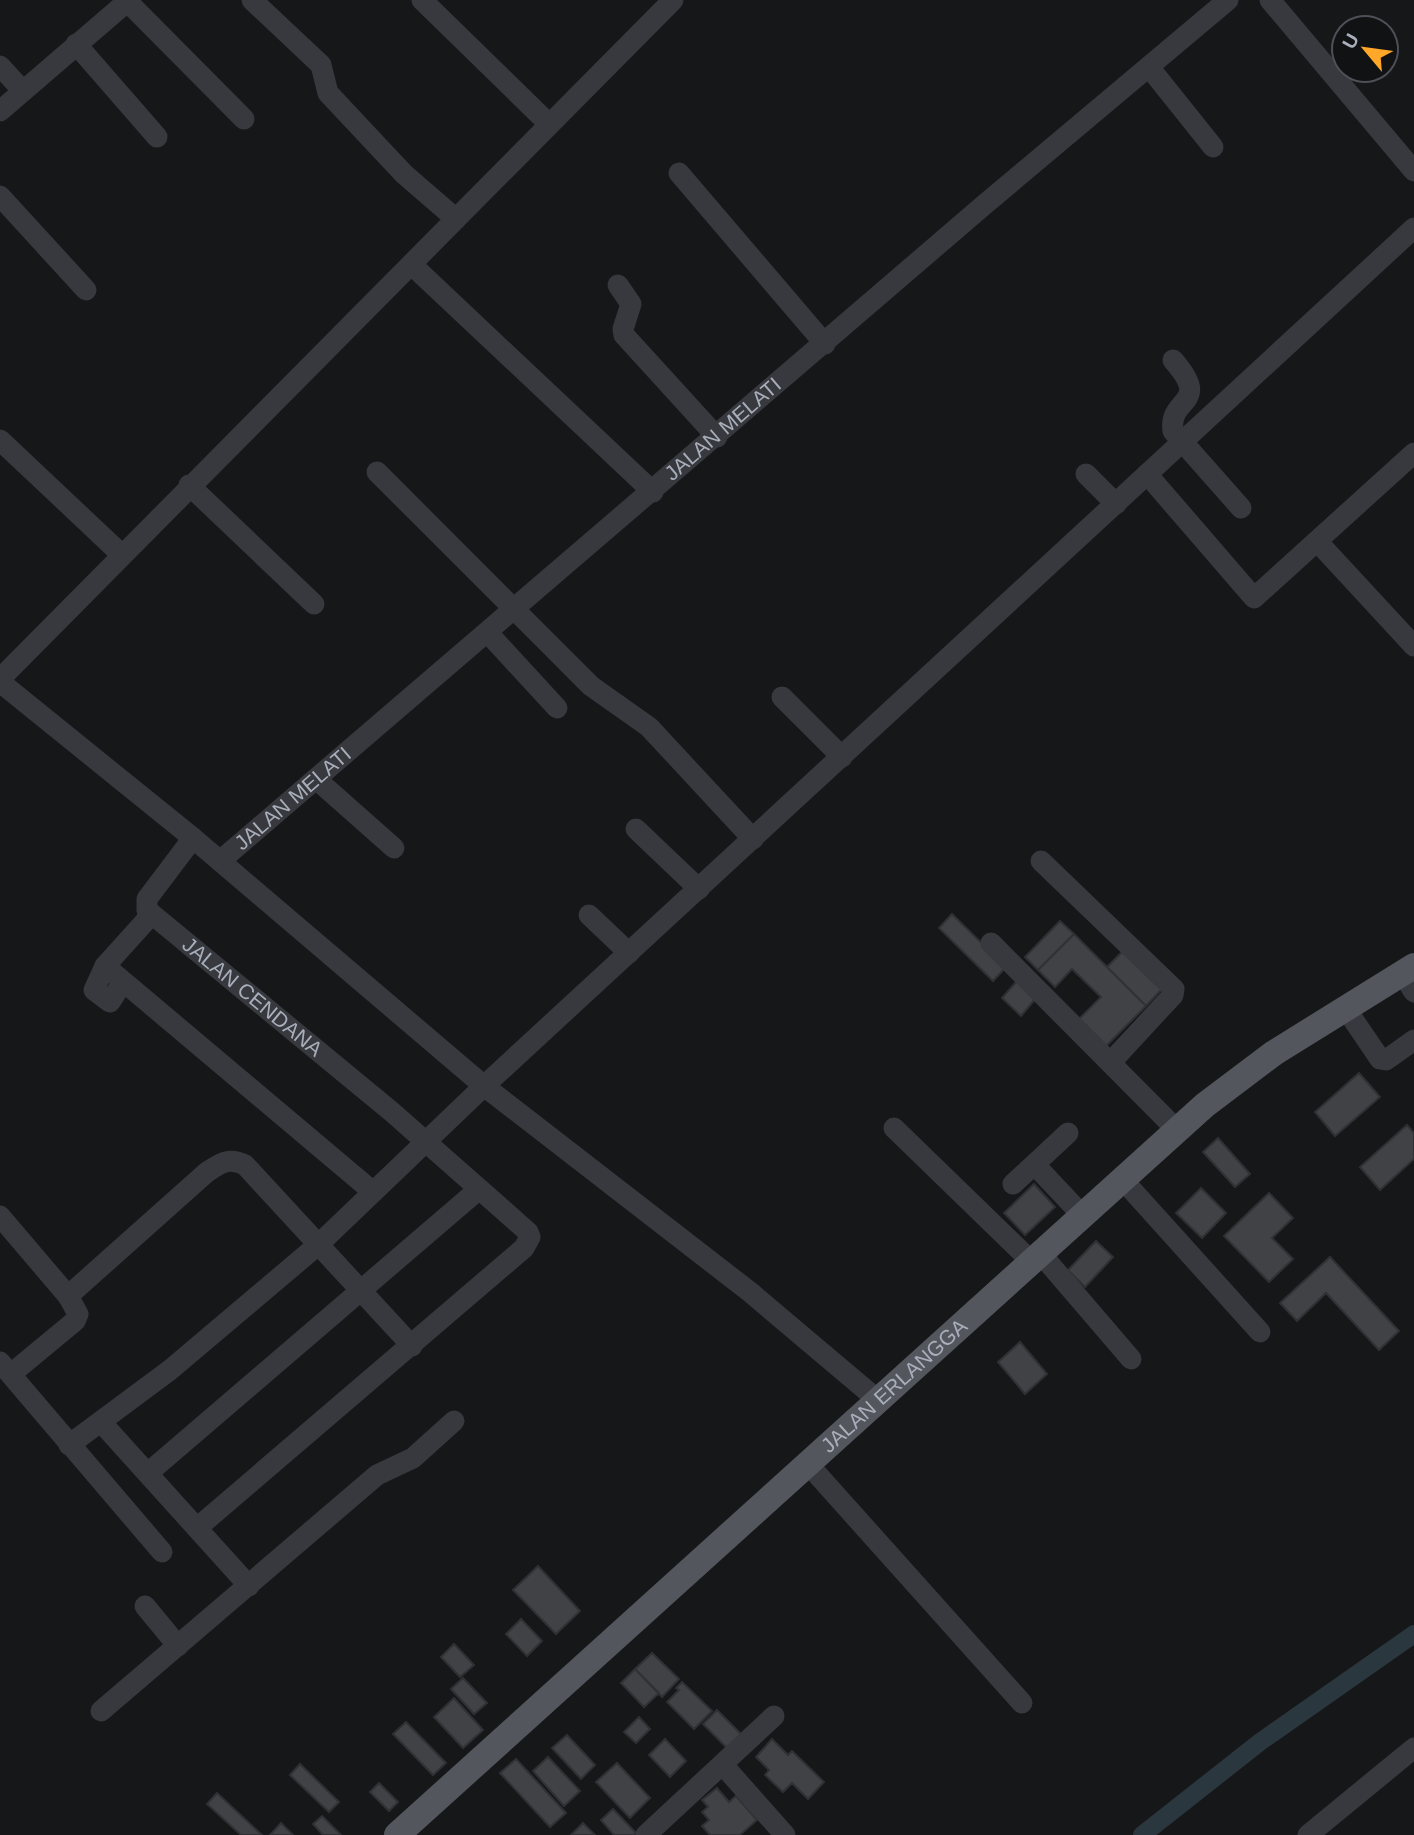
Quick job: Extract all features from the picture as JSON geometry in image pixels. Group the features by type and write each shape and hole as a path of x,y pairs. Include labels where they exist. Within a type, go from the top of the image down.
{"main road":[{"name":"JALAN ERLANGGA","path":"410,1831 655,1602 1177,1130 1238,1078 1346,1009 1410,977"}],"street":[{"path":"252,0 321,65 328,93 337,103 404,174 456,219"},
{"path":"422,0 549,124"},
{"path":"673,0 412,265 189,485 0,680 193,838 490,1090 750,1292 879,1401"},
{"name":"JALAN MELATI","path":"220,861 1228,0"},
{"path":"1270,0 1414,171"},
{"path":"0,111 128,1 244,119"},
{"path":"76,44 157,137"},
{"path":"0,66 23,91"},
{"path":"1149,67 1213,147"},
{"path":"679,173 825,344"},
{"path":"0,196 86,290"},
{"path":"69,1445 263,1295 372,1191 430,1147 629,953 1414,228"},
{"path":"412,265 653,492"},
{"path":"618,285 631,304 623,329 624,335 718,437"},
{"path":"1173,360 1190,380 1191,386 1172,427 1241,508"},
{"path":"0,440 121,554"},
{"path":"1147,474 1254,598 1414,453"},
{"path":"377,472 592,686 649,727 753,839"},
{"path":"1086,474 1116,504"},
{"path":"189,485 314,604"},
{"path":"1318,541 1414,646"},
{"path":"488,633 557,708"},
{"path":"782,697 842,757"},
{"path":"316,779 394,848"},
{"path":"636,829 699,889"},
{"path":"193,838 147,899 145,905 151,915 105,967 372,1191"},
{"path":"1041,861 1174,989 1173,995 1111,1062"},
{"name":"JALAN CENDANA","path":"151,915 528,1232 528,1242 412,1346 197,1528"},
{"path":"589,915 629,953"},
{"path":"991,943 1177,1130"},
{"path":"1346,1009 1380,1059 1386,1060 1414,1040"},
{"path":"894,1128 1037,1258 1131,1359"},
{"path":"1013,1184 1068,1133"},
{"path":"68,1296 222,1162 236,1160 245,1166 319,1244 360,1293 412,1346"},
{"path":"1035,1165 1083,1216"},
{"path":"1122,1181 1260,1332"},
{"path":"148,1473 478,1190"},
{"path":"0,1216 77,1309 75,1321 6,1368 162,1552"},
{"path":"101,1711 377,1475 413,1458 454,1421"},
{"path":"101,1422 249,1586"},
{"path":"808,1464 1021,1703"},
{"path":"145,1606 178,1646"},
{"path":"654,1833 774,1716"},
{"path":"1308,1835 1414,1748"},
{"path":"723,1765 785,1835"}],"building":[{"path":"952,914 1006,967 993,981 939,928"},
{"path":"1060,921 1074,934 1038,970 1025,957"},
{"path":"1074,934 1146,1006 1106,1046 1078,1020 1101,997 1072,969 1055,987 1038,970"},
{"path":"1124,950 1163,988 1146,1006 1107,967"},
{"path":"1017,981 1036,998 1021,1016 1002,998"},
{"path":"1359,1073 1380,1097 1335,1136 1315,1112"},
{"path":"1407,1125 1414,1133 1414,1159 1380,1190 1360,1167"},
{"path":"1218,1138 1250,1174 1235,1187 1203,1152"},
{"path":"1034,1184 1055,1207 1025,1235 1004,1213"},
{"path":"1201,1188 1226,1213 1202,1238 1176,1213"},
{"path":"1269,1193 1293,1218 1272,1238 1293,1259 1269,1282 1224,1236"},
{"path":"1096,1241 1113,1257 1085,1287 1068,1270"},
{"path":"1330,1257 1399,1331 1379,1350 1326,1293 1297,1321 1280,1303"},
{"path":"1020,1342 1047,1374 1025,1394 998,1362"},
{"path":"538,1566 580,1611 556,1634 513,1590"},
{"path":"521,1619 542,1641 527,1656 506,1634"},
{"path":"454,1644 474,1665 460,1677 441,1657"},
{"path":"652,1653 679,1679 662,1697 635,1669"},
{"path":"635,1669 659,1693 644,1707 621,1683"},
{"path":"463,1678 487,1703 474,1714 451,1689"},
{"path":"682,1682 712,1711 694,1729 667,1702 679,1690 676,1688"},
{"path":"454,1698 483,1730 463,1748 434,1717"},
{"path":"717,1710 746,1739 732,1753 703,1724"},
{"path":"639,1717 650,1729 636,1743 624,1732"},
{"path":"406,1722 446,1763 433,1775 393,1734"},
{"path":"567,1735 595,1765 581,1779 552,1748"},
{"path":"665,1739 686,1761 670,1777 649,1755"},
{"path":"772,1739 788,1755 792,1751 824,1782 808,1799 792,1783 783,1792 765,1775 769,1770 756,1757"},
{"path":"548,1757 580,1791 564,1806 533,1771"},
{"path":"516,1759 566,1813 550,1827 500,1773"},
{"path":"617,1763 650,1798 630,1818 596,1782"},
{"path":"300,1764 339,1802 329,1812 290,1775"},
{"path":"379,1783 398,1802 389,1811 370,1792"},
{"path":"717,1788 729,1802 736,1796 757,1820 740,1835 710,1835 702,1826 709,1820 702,1812 708,1807 702,1800"},
{"path":"217,1793 262,1835 241,1835 207,1804"},
{"path":"613,1809 636,1833 634,1835 614,1835 601,1820"},
{"path":"322,1816 341,1835 323,1835 313,1824"},
{"path":"281,1823 293,1835 270,1835"},
{"path":"583,1823 595,1835 571,1835"}],"waterway":[{"path":"1142,1835 1260,1742 1414,1634"}]}
